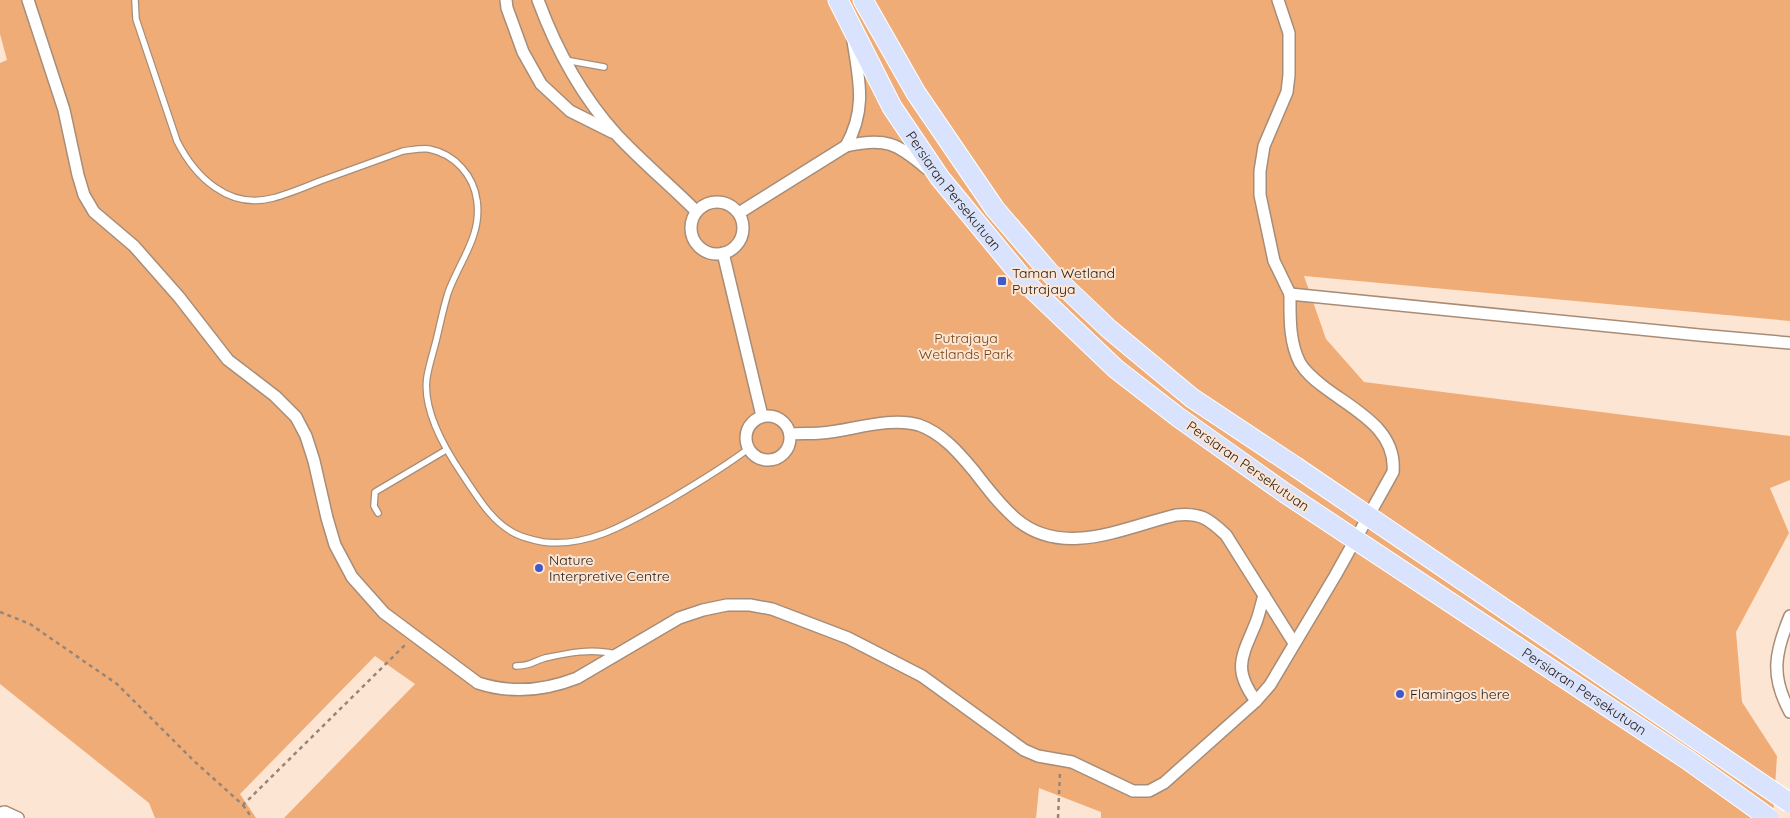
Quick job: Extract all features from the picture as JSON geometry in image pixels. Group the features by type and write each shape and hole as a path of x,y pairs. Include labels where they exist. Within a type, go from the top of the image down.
{"main road":[{"name":"Persiaran Persekutuan","path":"838,0 892,107 940,178 1029,286 1116,369 1178,417 1285,493 1688,760 1769,818"},
{"name":"Persiaran Persekutuan","path":"864,0 916,93 996,209 1048,272 1109,329 1192,398 1790,804"}],"street":[{"path":"28,0 64,110 78,176 84,195 94,212 134,246 179,297 228,360 275,396 296,417 306,436 314,461 326,518 335,546 352,577 384,614 478,683 509,690 525,690 559,685 577,678 619,655 679,618 726,605 750,605 772,609 848,638 922,676 1024,750 1038,756 1072,762 1132,791 1149,791 1164,783 1256,701 1270,685 1336,576 1393,472 1392,450 1384,436 1372,422 1309,375 1300,363 1294,349 1291,333 1290,294 1274,261 1260,196 1260,171 1264,146 1287,92 1290,75 1289,33 1278,0"},
{"path":"506,0 507,8 523,52 541,84 570,111 616,134"},
{"path":"538,0 563,60 583,92 616,134 696,211"},
{"path":"846,146 854,132 861,94 850,24"},
{"path":"739,213 846,146 863,142 882,142 900,147 940,178"},
{"path":"718,201 730,204 739,213 744,225 742,237 734,248 723,254 712,254 702,250 694,242 690,232 691,220 696,211 706,203 718,201"},
{"path":"723,254 762,416"},
{"path":"1290,294 1790,343"},
{"path":"771,415 780,418 787,425 790,434 790,444 784,453 776,459 765,460 755,456 748,449 745,439 747,429 753,421 762,416 771,415"},
{"path":"790,434 821,433 897,423 918,425 935,433 959,453 1004,508 1018,521 1031,530 1047,536 1068,540 1095,537 1176,515 1189,513 1200,516 1211,522 1226,535 1294,643"},
{"path":"1256,701 1245,687 1241,674 1243,654 1256,624 1264,595"},
{"path":"1790,616 1782,636 1776,661 1777,680 1781,696 1790,712"},
{"path":"0,812 5,812 18,818"}],"lane":[{"path":"134,0 136,19 177,141 186,159 197,174 218,190 244,199 272,199 403,152 417,149 428,149 441,153 462,167 475,189 478,208 476,232 448,292 426,378 426,396 430,412 446,450 497,522 514,534 531,540 555,543 581,540 607,533 632,521 728,464 748,449"},
{"path":"563,60 604,67"},
{"path":"378,514 374,506 375,492 446,450"},
{"path":"516,666 526,666 544,659 591,650 600,650 619,655"}],"path":[{"path":"0,612 30,624 116,684 194,761 243,805 252,818"},
{"path":"243,805 414,636"},
{"path":"1058,818 1060,759"}],"green space":[{"name":"Putrajaya Wetlands Park","path":"0,0 1790,0 1790,321 1304,276 1326,339 1364,382 1790,436 1790,480 1770,488 1789,533 1736,632 1742,702 1777,756 1773,818 1101,818 1101,812 1039,788 1036,818 284,818 415,684 375,656 240,794 256,818 155,818 149,803 0,684 0,63 7,60 0,34"}],"place":[{"name":"Taman Wetland Putrajaya","path":"1002,281"},
{"name":"Nature Interpretive Centre","path":"539,568"},
{"name":"Flamingos here","path":"1400,694"}]}
